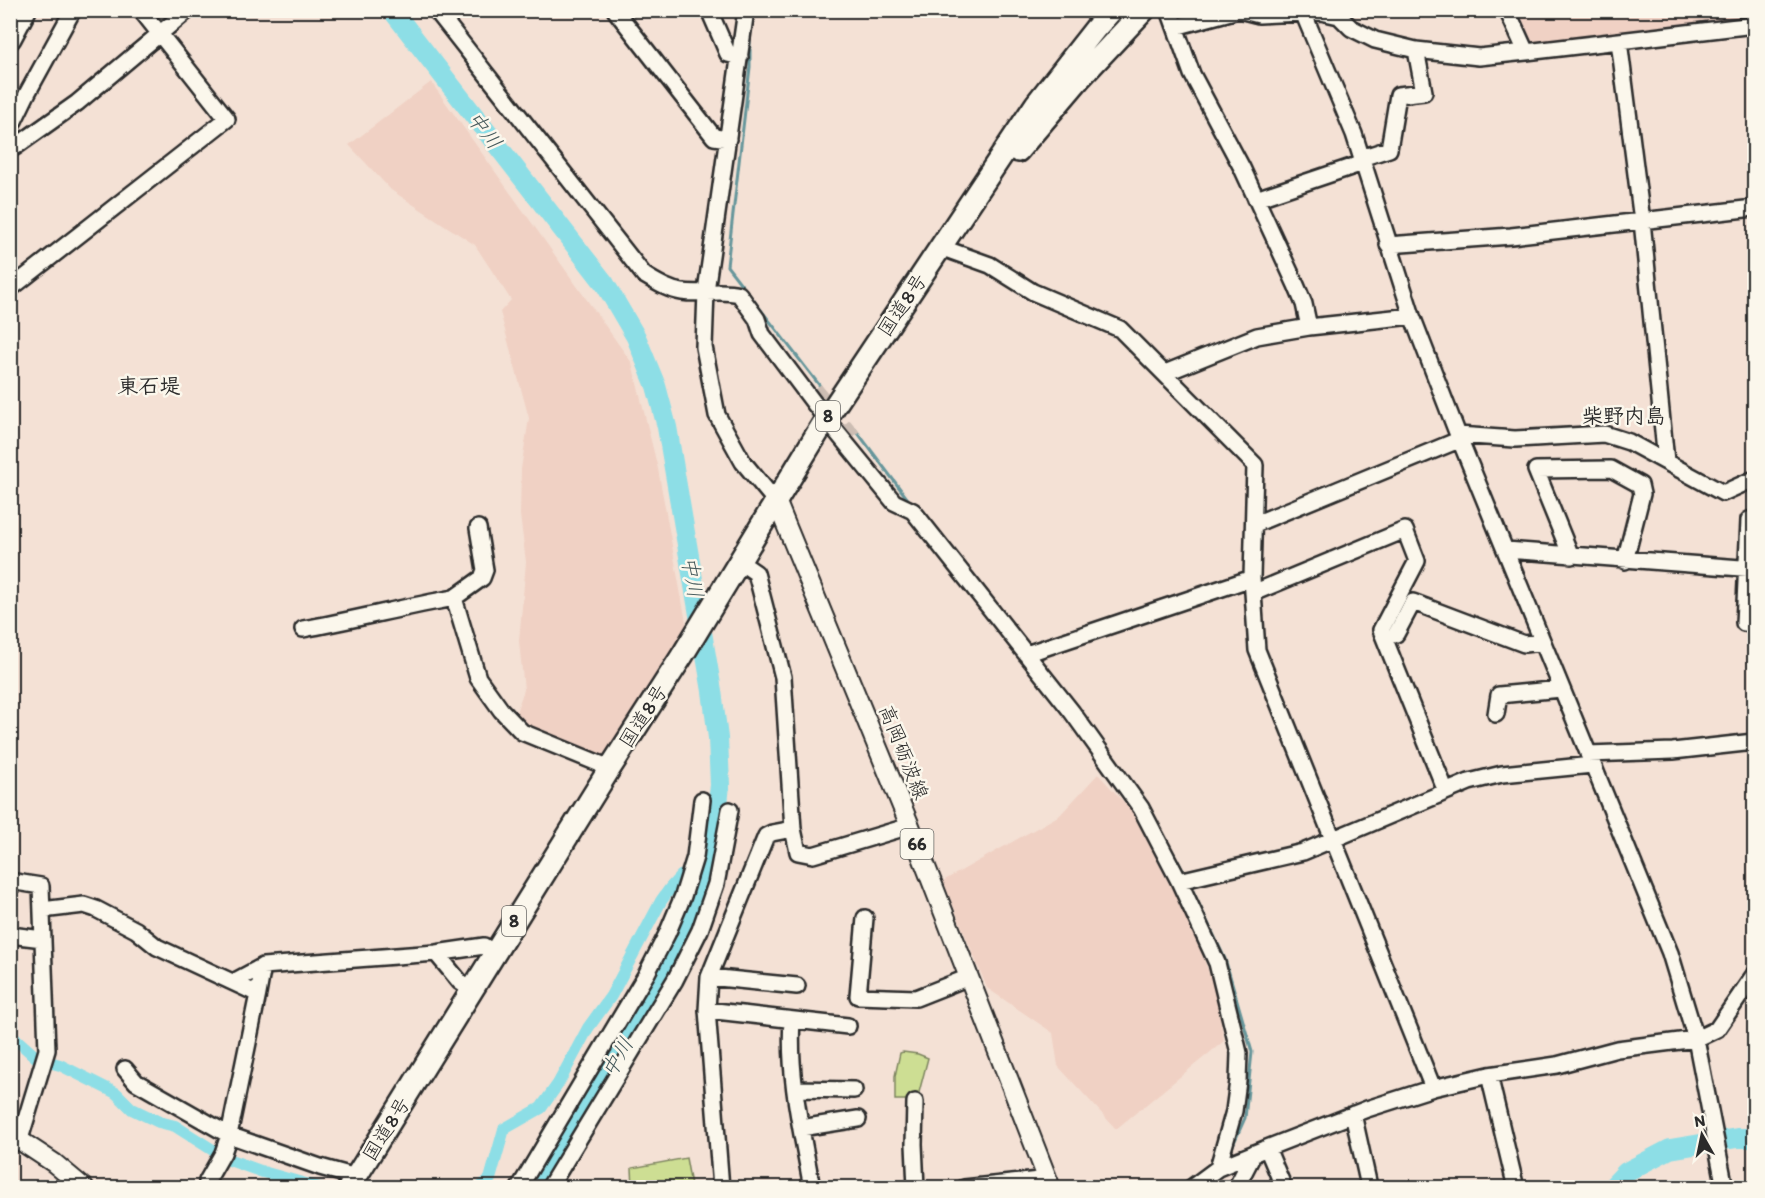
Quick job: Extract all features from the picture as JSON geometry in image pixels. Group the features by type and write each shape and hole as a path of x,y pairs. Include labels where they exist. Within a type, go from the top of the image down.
{"highway":[{"path":"10,38 25,10"},
{"name":"国道8号","path":"352,1182 682,656 826,419 1036,104 1112,10"},
{"name":"国道8号","path":"940,247 1080,78 1144,10"}],"main road":[{"name":"高岡砺波線","path":"777,503 910,826 1049,1183"},
{"path":"15,1136 84,1188"}],"street":[{"path":"10,129 73,10"},
{"path":"10,288 227,119 141,10"},
{"path":"10,146 15,147 77,103 188,10"},
{"path":"436,10 644,275 665,288 682,292 706,291 739,294 815,389"},
{"path":"615,10 714,137 728,139"},
{"path":"709,10 728,54 740,57"},
{"path":"746,10 706,291 704,347 717,415 743,462 777,503"},
{"path":"1169,10 1192,74 1242,168 1296,285 1304,304 1309,327"},
{"path":"1175,27 1238,10 1258,15 1322,12 1339,16 1351,28 1375,40 1416,50 1479,57 1755,25"},
{"path":"1507,10 1526,52"},
{"path":"1303,12 1354,134 1412,316 1561,689 1670,953 1696,1039 1725,1188"},
{"path":"1618,41 1642,221 1666,461"},
{"path":"1256,199 1389,149 1398,95 1424,92 1416,50"},
{"path":"1388,245 1511,236 1755,208"},
{"path":"940,247 990,265 1033,292 1120,329 1255,465 1253,585 1257,650 1433,1088"},
{"path":"1165,374 1257,336 1309,327 1412,316"},
{"path":"757,319 762,334 826,419 894,502 913,512"},
{"path":"1255,524 1460,437 1515,439 1604,434 1629,442 1723,493 1755,479"},
{"path":"854,437 1072,712 1141,808 1179,881 1217,963 1239,1053 1234,1111 1218,1168"},
{"path":"1571,556 1536,470 1611,469 1640,484 1642,494 1625,561"},
{"path":"1755,518 1749,520 1750,569 1744,623 1755,624"},
{"path":"303,629 454,598 482,578 485,570 478,528"},
{"path":"1026,654 1253,585 1405,530 1417,561 1382,630 1443,784"},
{"path":"1506,550 1750,569"},
{"path":"740,562 756,573 783,677 793,829 798,852 813,855 910,826"},
{"path":"454,598 478,678 501,710 522,732 610,768"},
{"path":"1396,634 1413,602 1524,644 1542,642"},
{"path":"1496,714 1499,695 1561,689"},
{"path":"1179,881 1303,852 1469,782 1502,774 1590,760 1755,742"},
{"path":"519,1188 647,973 667,934 683,896 695,857 702,800"},
{"path":"549,1188 675,980 700,930 716,884 730,810"},
{"path":"721,1188 707,1010 709,977 766,836 772,832 793,829"},
{"path":"10,881 40,886 47,1050 15,1136"},
{"path":"42,910 84,905 96,909 136,930 157,947 258,994"},
{"path":"866,918 858,996 916,998 969,977"},
{"path":"10,935 43,939"},
{"path":"234,982 263,966 436,953 484,946 495,953"},
{"path":"436,953 460,982 472,990"},
{"path":"200,1182 222,1155 230,1135 263,966"},
{"path":"1191,1188 1218,1168 1261,1150 1353,1114 1433,1088 1489,1075 1557,1065 1617,1049 1696,1039 1717,1029 1755,975"},
{"path":"709,977 797,986"},
{"path":"707,1010 848,1026"},
{"path":"792,1020 790,1047 812,1188"},
{"path":"125,1069 136,1082 230,1135 320,1167 352,1182"},
{"path":"1489,1075 1516,1188"},
{"path":"795,1089 854,1090"},
{"path":"915,1102 916,1188"},
{"path":"1353,1114 1369,1185"},
{"path":"801,1128 858,1119"},
{"path":"1236,1188 1261,1150"},
{"path":"1261,1150 1284,1188"},
{"path":"964,1188 1049,1183"}],"shaded area":[{"path":"1754,10 1754,19 1529,46 1513,11"},
{"path":"431,82 632,363 658,469 687,628 602,762 544,738 515,715 524,690 519,641 526,562 520,515 521,469 529,418 500,312 511,300 475,245 391,190 349,145"},
{"path":"1098,774 1132,811 1196,937 1216,992 1224,1041 1116,1129 1058,1066 1053,1033 987,988 943,881 1060,815"}],"green space":[{"path":"900,1053 928,1058 917,1100 895,1100 895,1076"},
{"path":"686,1158 691,1185 633,1187 632,1168"}],"waterway":[{"name":"中川","path":"392,10 605,284 636,337 656,386 667,427 718,738 720,785 716,823 705,883 696,908 664,977 540,1188"},
{"path":"750,28 750,67 727,266 820,386"},
{"path":"855,429 910,502"},
{"path":"1169,845 1186,876"},
{"path":"480,1188 490,1179 504,1129 541,1108 558,1084 588,1028 611,996 661,901 681,876 685,878"},
{"path":"695,880 705,883"},
{"path":"1190,885 1225,959 1252,1052 1245,1118 1229,1154"},
{"path":"10,1034 38,1059 60,1065 116,1093 132,1109 159,1122 175,1126 227,1159 320,1188"},
{"path":"1611,1188 1626,1172 1670,1149 1737,1138 1754,1138"},
{"path":"1213,1188 1221,1173"}],"tunnel":[{"path":"815,389 854,437"}],"district":[{"name":"東石堤","path":"149,385"},
{"name":"柴野内島","path":"1624,415"}]}
